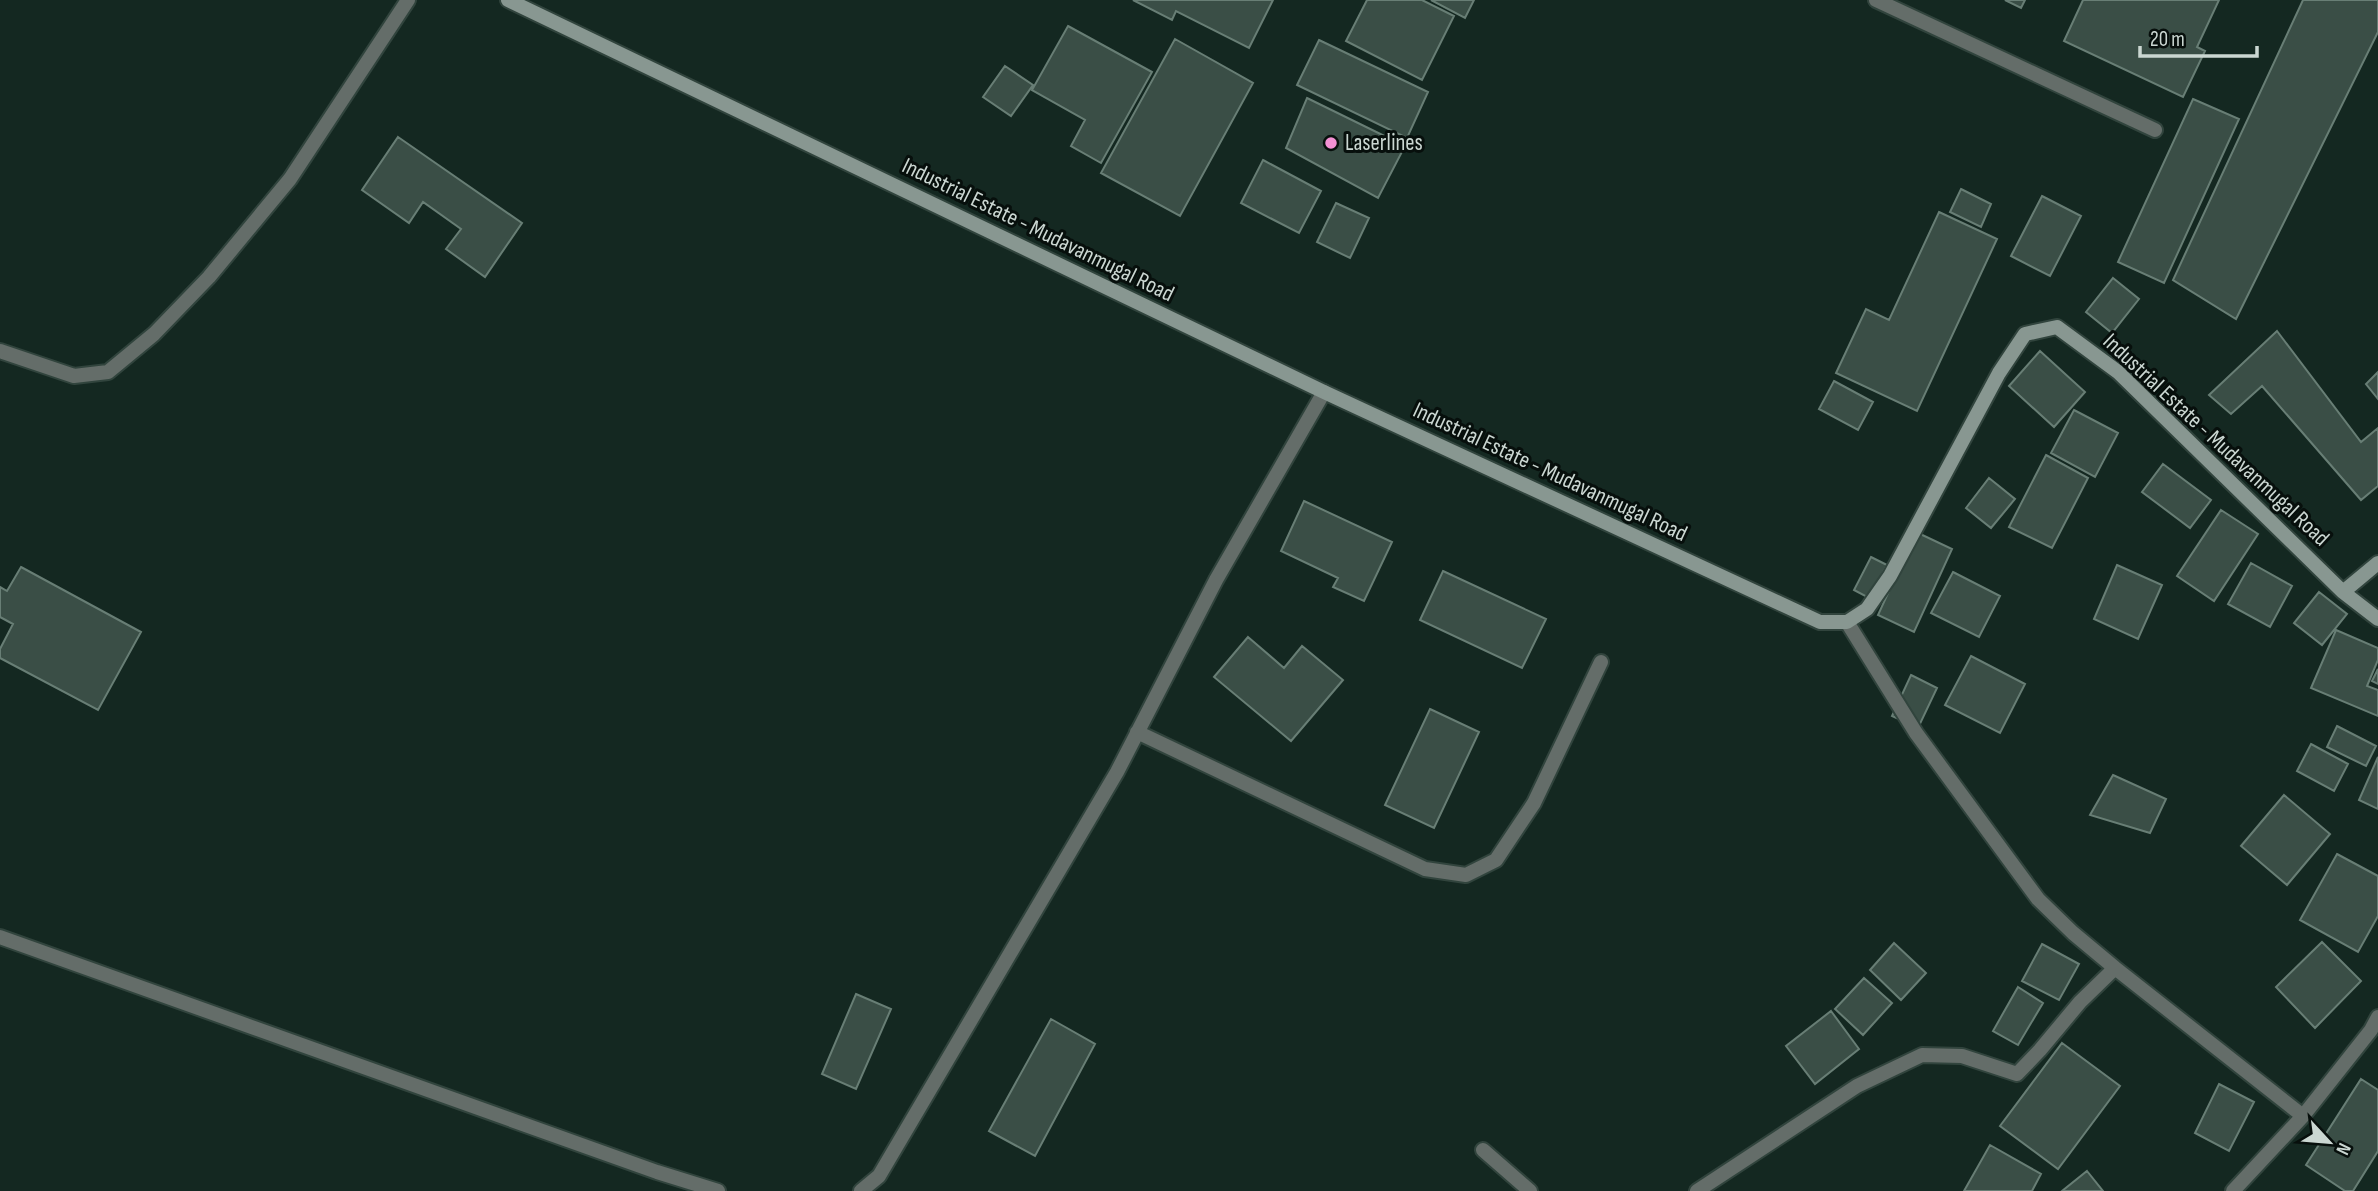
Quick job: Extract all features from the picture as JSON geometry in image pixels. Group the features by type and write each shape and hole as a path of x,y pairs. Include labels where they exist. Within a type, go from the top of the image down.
{"street":[{"path":"0,351 74,376 108,372 154,334 209,277 290,179 408,0"},
{"name":"Industrial Estate - Mudavanmugal Road","path":"508,0 1324,392 1819,622 1847,622 1867,609 1890,576 1999,373 2025,334 2057,327 2118,372 2343,592 2378,619"},
{"path":"1876,0 2155,130"},
{"path":"861,1191 879,1176 1117,772 1216,580 1324,392"},
{"path":"2343,592 2378,564"},
{"path":"1847,622 1916,733 2038,899 2115,968 2303,1116"},
{"path":"1137,732 1425,869 1466,874 1496,860 1518,830 1534,803 1601,662"},
{"path":"0,937 657,1172 718,1191"},
{"path":"1697,1191 1857,1086 1922,1055 1962,1056 2017,1074 2080,1002 2115,968"},
{"path":"2233,1191 2303,1116 2371,1030 2378,1017"},
{"path":"1483,1150 1530,1191"}],"building":[{"path":"1133,0 1273,0 1249,48 1176,11 1172,20"},
{"path":"1367,0 1422,0 1454,16 1422,80 1346,41"},
{"path":"1431,0 1474,0 1465,18"},
{"path":"2005,0 2025,0 2021,8"},
{"path":"2083,0 2219,0 2197,47 2205,51 2183,97 2064,41"},
{"path":"2303,0 2378,0 2378,32 2236,319 2173,280"},
{"path":"1068,26 1152,72 1101,163 1071,146 1085,120 1032,90"},
{"path":"1175,39 1253,83 1180,216 1101,173"},
{"path":"1319,40 1428,92 1407,138 1297,85"},
{"path":"1005,66 1033,85 1011,116 983,97"},
{"path":"1307,98 1405,146 1378,198 1286,148"},
{"path":"2193,99 2239,119 2164,283 2118,262"},
{"path":"398,137 522,223 485,277 446,249 461,229 423,202 409,223 362,190"},
{"path":"1263,160 1321,191 1299,233 1241,203"},
{"path":"1961,189 1991,204 1981,227 1950,212"},
{"path":"2042,196 2081,216 2050,276 2011,256"},
{"path":"1336,203 1369,218 1350,258 1317,242"},
{"path":"1939,212 1997,239 1917,411 1836,373 1866,309 1889,320"},
{"path":"2113,278 2139,299 2112,333 2086,312"},
{"path":"2277,331 2361,442 2378,428 2378,486 2361,500 2262,386 2231,414 2209,395"},
{"path":"2040,351 2085,392 2054,427 2009,386"},
{"path":"2378,372 2378,399 2366,384"},
{"path":"1834,381 1873,402 1858,430 1819,409"},
{"path":"2074,410 2118,433 2095,477 2051,453"},
{"path":"2046,455 2088,478 2052,548 2009,527"},
{"path":"2163,464 2211,500 2190,528 2142,492"},
{"path":"1989,478 2015,499 1991,528 1966,508"},
{"path":"1304,501 1392,542 1364,601 1333,587 1338,578 1281,551"},
{"path":"2221,510 2258,534 2214,601 2177,576"},
{"path":"1916,532 1952,549 1914,632 1878,615"},
{"path":"1871,557 1887,565 1869,598 1854,590"},
{"path":"2251,563 2292,586 2270,627 2228,604"},
{"path":"2117,565 2162,585 2138,639 2094,619"},
{"path":"21,567 141,632 98,710 0,658 0,649 13,624 0,617 0,587 7,591"},
{"path":"1443,571 1546,619 1522,668 1420,620"},
{"path":"1953,572 2000,596 1979,637 1931,613"},
{"path":"2319,592 2347,614 2322,645 2294,623"},
{"path":"2336,630 2378,648 2378,660 2367,686 2378,690 2378,716 2311,688"},
{"path":"1248,637 1284,668 1302,646 1343,680 1291,741 1214,677"},
{"path":"1971,656 2025,684 2000,733 1945,705"},
{"path":"2378,669 2378,684 2372,681"},
{"path":"1911,675 1937,688 1918,728 1892,716"},
{"path":"1430,709 1479,732 1434,828 1385,805"},
{"path":"2337,726 2376,746 2366,766 2327,747"},
{"path":"2311,744 2348,764 2334,791 2297,771"},
{"path":"2378,757 2378,809 2359,800"},
{"path":"2113,775 2166,799 2150,833 2090,815"},
{"path":"2284,795 2330,834 2287,885 2241,846"},
{"path":"2337,854 2378,876 2378,916 2358,952 2300,920"},
{"path":"2322,942 2361,981 2315,1028 2276,987"},
{"path":"1894,943 1926,973 1901,1000 1870,970"},
{"path":"2042,944 2079,964 2059,1000 2022,981"},
{"path":"1864,978 1892,1003 1863,1035 1835,1009"},
{"path":"2018,987 2043,1003 2018,1045 1993,1031"},
{"path":"856,994 891,1009 856,1089 822,1074"},
{"path":"1831,1011 1859,1049 1815,1084 1786,1046"},
{"path":"1051,1019 1095,1044 1035,1156 989,1131"},
{"path":"2062,1043 2120,1086 2058,1169 2000,1126"},
{"path":"2361,1079 2378,1090 2378,1151 2353,1191 2345,1191 2306,1165"},
{"path":"2219,1084 2254,1102 2229,1151 2195,1133"},
{"path":"1990,1145 2041,1174 2032,1191 1964,1191"},
{"path":"2087,1171 2103,1191 2062,1191"}],"place":[{"name":"Laserlines","path":"1331,143"}]}
